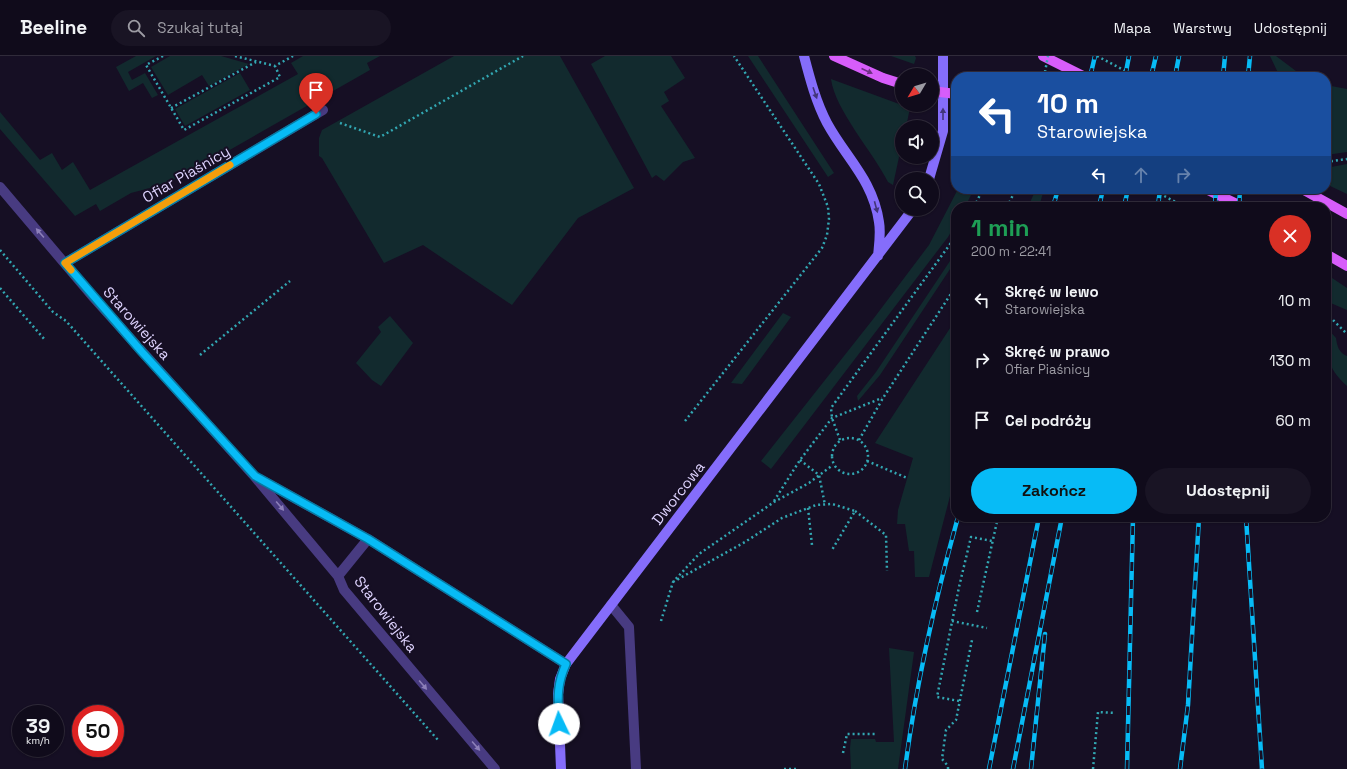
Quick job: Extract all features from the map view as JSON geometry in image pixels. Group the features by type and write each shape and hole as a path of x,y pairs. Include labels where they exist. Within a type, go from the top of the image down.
{"main road":[{"path":"804,56 818,102 827,123 866,181 875,203 880,223 878,256"},
{"path":"834,56 895,82"},
{"path":"931,172 943,131 943,56"},
{"path":"1043,56 1075,72"},
{"path":"939,92 951,93"},
{"path":"1216,194 1233,202"},
{"path":"1311,194 1325,202"},
{"path":"1331,205 1347,214"},
{"name":"Dworcowa","path":"561,769 558,694 560,679 566,664 908,216"},
{"path":"1331,257 1347,266"}],"street":[{"name":"Ofiar Piaśnicy","path":"65,263 320,112"},
{"name":"Starowiejska","path":"0,187 142,352 255,476 338,576 344,590 495,769"},
{"name":"Starowiejska","path":"255,476 368,539 566,664"},
{"path":"338,576 368,539"},
{"path":"611,605 629,627 636,769"}],"path":[{"path":"163,56 146,65 184,130 280,77 275,66"},
{"path":"235,56 275,66 293,56"},
{"path":"320,112 380,138 523,56"},
{"path":"685,421 822,248 829,219 828,207 815,177 734,56"},
{"path":"1045,72 1048,56"},
{"path":"1097,56 1127,72"},
{"path":"171,108 256,62"},
{"path":"1331,161 1347,159"},
{"path":"1160,194 1176,202"},
{"path":"840,440 832,418 831,408 951,243"},
{"path":"0,250 53,312 66,321 438,740"},
{"path":"200,355 290,281"},
{"path":"0,288 45,340"},
{"path":"859,440 883,398 951,294"},
{"path":"1331,318 1347,334"},
{"path":"774,502 800,460 832,418 883,398"},
{"path":"852,437 859,440 865,445 868,453 867,461 864,467 852,474 845,474 838,470 834,465 831,457 832,449 840,440 852,437"},
{"path":"800,460 819,475 825,505"},
{"path":"867,461 907,478"},
{"path":"661,621 673,582 699,554 774,502 834,465"},
{"path":"673,582 745,542 782,518 808,508 832,504 855,511 886,535 887,571"},
{"path":"808,508 812,546"},
{"path":"832,550 855,511"},
{"path":"977,612 997,522"},
{"path":"959,702 938,697 952,621 971,537 992,541"},
{"path":"952,621 987,628"},
{"path":"948,769 948,766 942,759 946,730 956,720 972,640"},
{"path":"1094,769 1098,712 1115,713"},
{"path":"843,753 847,734 875,734"},
{"path":"784,769 797,769"}],"green space":[{"path":"136,56 156,56 128,72 132,80 145,73 158,95 152,98 143,83 129,91 116,67"},
{"path":"170,56 221,56 249,64 209,86 202,75 168,95 151,67"},
{"path":"303,56 380,56 367,63 370,70 184,176 131,193 100,211 96,204 75,216 0,129 0,112 40,160 52,153 62,170 73,162 90,190 298,74 291,63"},
{"path":"454,56 560,56 634,188 578,218 512,305 423,245 384,263 322,158 319,156 319,138 322,130"},
{"path":"605,56 671,56 685,78 664,92 669,101 661,106 695,158 683,162 664,181 656,175 652,178 591,64"},
{"path":"748,56 758,56 834,173 828,177"},
{"path":"891,56 915,56 916,58 914,64"},
{"path":"1270,56 1276,56 1297,72 1278,72"},
{"path":"240,73 250,90 185,126 175,109"},
{"path":"831,79 895,102 895,112 909,112 907,120 895,120 895,164 898,164 893,185 888,182 847,117 839,104"},
{"path":"1331,86 1347,89 1347,152 1331,154"},
{"path":"1347,164 1347,194 1331,186 1331,167"},
{"path":"955,194 972,194 968,202 951,202"},
{"path":"1034,194 1043,194 1040,202 1030,202"},
{"path":"951,203 951,232 948,237 771,469 761,461 874,318 929,245"},
{"path":"951,260 951,268 880,375 858,401 857,396 876,372"},
{"path":"1331,277 1347,288 1347,310 1331,303"},
{"path":"783,313 791,317 742,384 731,383"},
{"path":"390,316 413,343 381,386 372,380 356,363 381,332 378,327"},
{"path":"951,327 951,492 929,577 915,577 914,551 909,551 905,524 897,524 898,510 913,458 875,443"},
{"path":"1331,332 1336,338 1340,351 1347,356 1347,386 1335,373 1331,366"},
{"path":"889,648 914,652 898,769 851,769 851,739 875,739 876,742 894,742"}],"railway":[{"path":"1091,72 1095,56"},
{"path":"1126,72 1129,56"},
{"path":"1152,72 1156,56"},
{"path":"1176,72 1179,56"},
{"path":"1223,72 1225,56"},
{"path":"1248,72 1250,56"},
{"path":"1054,202 1057,194"},
{"path":"1100,202 1102,194"},
{"path":"1125,202 1127,194"},
{"path":"1159,194 1159,202"},
{"path":"1215,202 1216,194"},
{"path":"1239,202 1240,194"},
{"path":"905,769 909,737 927,642 957,522"},
{"path":"989,769 1038,522"},
{"path":"1013,769 1061,522"},
{"path":"1127,769 1133,522"},
{"path":"1180,769 1188,705 1199,522"},
{"path":"1246,522 1262,769"},
{"path":"1031,769 1045,634"}],"slow traffic":[{"path":"71,270 65,263 230,165"}],"route":[{"path":"316,114 65,263 142,352 255,476 368,539 566,664 560,679 558,694 559,724"}]}
